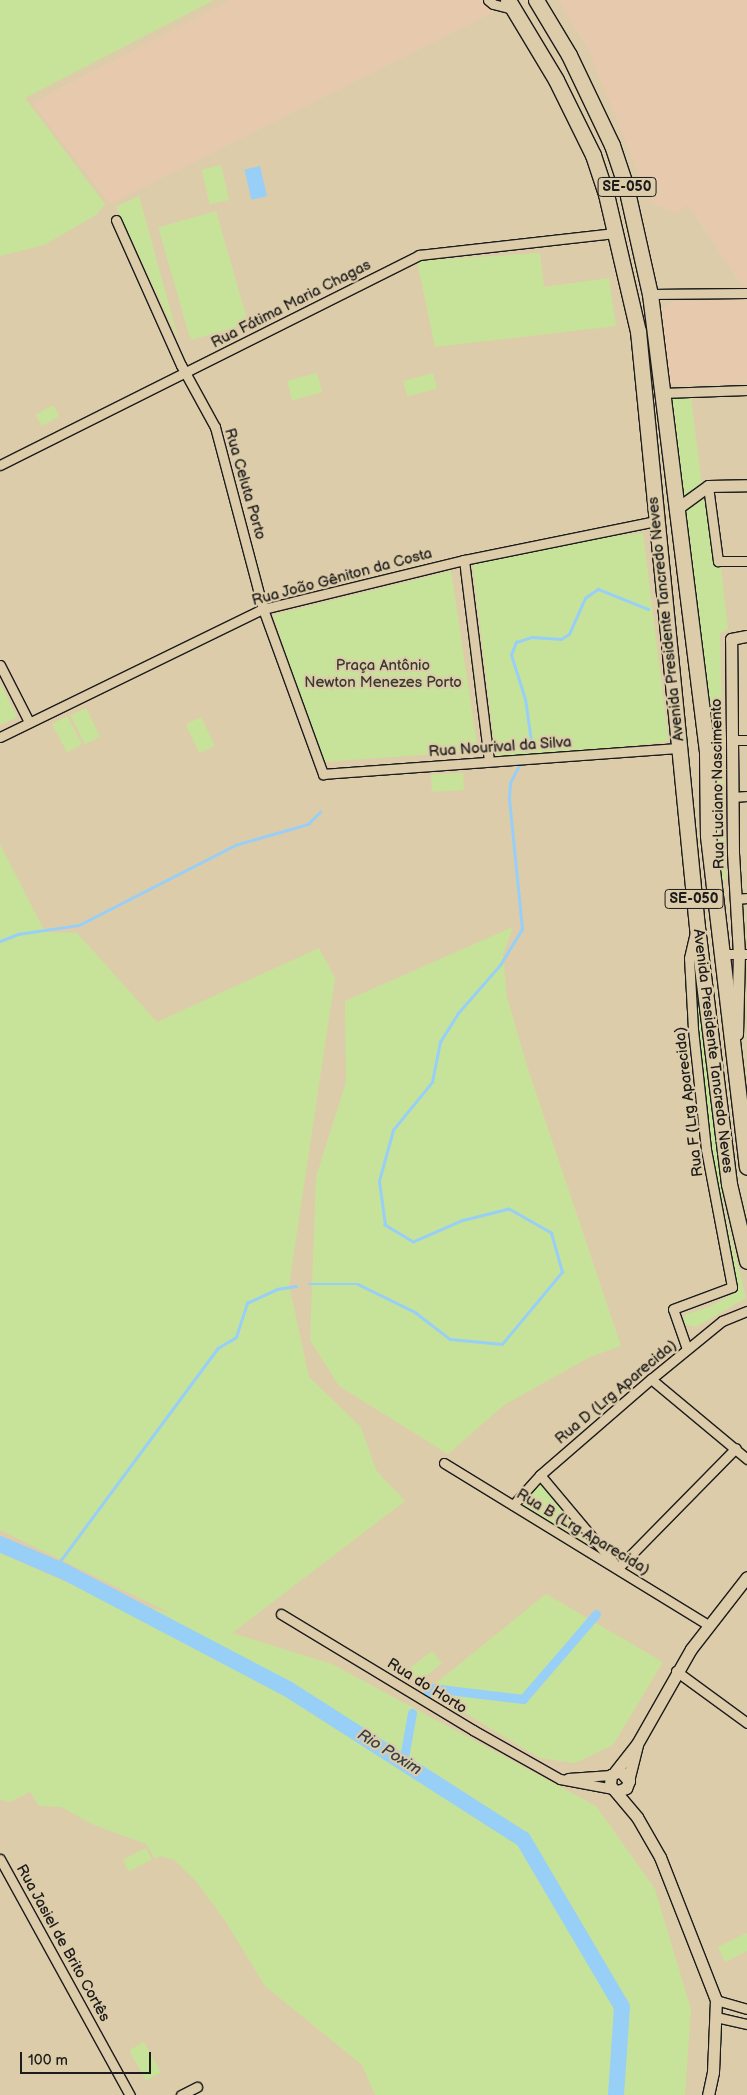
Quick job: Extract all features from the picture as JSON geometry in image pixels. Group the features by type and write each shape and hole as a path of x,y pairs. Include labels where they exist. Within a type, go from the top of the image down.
{"main road":[{"name":"Avenida Presidente Tancredo Neves","path":"536,0 569,55 612,145 626,187 650,294 707,754 708,836 747,1167"},
{"name":"Avenida Presidente Tancredo Neves","path":"511,4 548,64 593,155 615,233 638,331 655,526 680,748 697,927 729,1184 747,1261"},
{"path":"655,526 675,507"}],"street":[{"path":"488,0 493,4 511,4"},
{"name":"Rua Celuta Porto","path":"116,220 185,373 217,432 263,609 323,774"},
{"name":"Rua Fátima Maria Chagas","path":"0,465 418,255 615,233"},
{"path":"650,294 747,293"},
{"path":"662,393 747,390"},
{"path":"675,507 708,486 747,485"},
{"path":"708,486 718,561 747,561"},
{"name":"Rua João Gêniton da Costa","path":"0,737 263,609 464,560 655,526"},
{"path":"464,560 489,760"},
{"name":"Rua Luciano Nascimento","path":"736,1081 743,954 741,898 732,796 732,637 747,636"},
{"path":"0,665 29,722"},
{"path":"732,740 747,740"},
{"name":"Rua Nourival da Silva","path":"323,774 489,760 680,748"},
{"path":"732,796 747,796"},
{"name":"Rua F (Lrg Aparecida)","path":"687,1350 673,1309 732,1287 706,1149 693,1029 689,958 697,927"},
{"path":"722,954 743,954"},
{"path":"736,1081 747,1093"},
{"name":"Rua D (Lrg Aparecida)","path":"513,1505 540,1475 652,1379 722,1321 747,1311"},
{"path":"652,1379 747,1459"},
{"path":"540,1475 618,1568 736,1448"},
{"name":"Rua B (Lrg Aparecida)","path":"444,1463 618,1568 708,1625"},
{"path":"708,2095 713,2072 716,2000 673,1884 637,1817 610,1785 613,1774 637,1744 676,1671 708,1625 747,1577"},
{"name":"Rua do Horto","path":"281,1614 473,1730 560,1779 615,1790"},
{"path":"676,1671 747,1723"},
{"path":"637,1744 629,1781 637,1817"},
{"path":"560,1779 596,1774 613,1774 620,1771 629,1781"},
{"path":"615,1790 629,1781"},
{"name":"Rua Jasiel de Brito Cortês","path":"0,1858 130,2095"},
{"path":"716,2000 747,2009"},
{"path":"716,2017 747,2024"},
{"path":"181,2095 196,2087"}],"shaded area":[{"path":"231,0 486,0 494,12 110,204 32,103"},
{"path":"558,0 747,0 747,287 743,287 688,205 677,213 648,202 659,192 656,182 642,182 588,49"},
{"path":"747,300 747,383 671,385 661,310 674,301"}],"green space":[{"path":"0,0 214,0 25,98 105,204 96,215 44,245 0,256"},
{"path":"221,165 229,200 210,205 202,169"},
{"path":"139,196 178,338 116,207"},
{"path":"216,211 248,323 191,340 158,228"},
{"path":"540,253 544,287 609,278 616,326 435,347 417,261"},
{"path":"317,373 322,392 292,400 287,381"},
{"path":"433,373 437,388 407,396 403,381"},
{"path":"691,397 702,487 681,501 671,399"},
{"path":"53,405 59,416 42,426 36,415"},
{"path":"704,492 715,564 721,568 728,629 720,633 726,877 721,887 681,509"},
{"path":"643,533 669,741 497,763 471,554"},
{"name":"Praça Antônio Newton Menezes Porto","path":"451,571 478,751 322,762 273,615"},
{"path":"0,683 17,717 0,725"},
{"path":"86,708 100,737 85,744 71,715"},
{"path":"67,716 82,744 67,752 52,724"},
{"path":"201,717 215,746 200,753 186,724"},
{"path":"463,773 464,790 432,792 431,775"},
{"path":"0,844 45,932 77,933 157,1022 319,948 335,978 289,1285 309,1377 361,1427 376,1470 405,1501 232,1633 332,1664 596,1806 655,1889 691,2009 685,2095 375,2095 362,2065 265,1986 226,1922 195,1880 174,1860 161,1856 155,1859 146,1844 94,1825 61,1807 39,1806 30,1792 10,1802 0,1800 0,1553 64,1581 172,1614 0,1530"},
{"path":"513,927 503,955 507,997 527,1066 621,1346 590,1357 504,1405 448,1454 339,1386 310,1340 316,1177 346,1082 345,1001"},
{"path":"690,956 696,956 724,1210 746,1298 696,1327 683,1324 685,1315 711,1306 731,1295 736,1286 717,1208"},
{"path":"539,1480 595,1546 517,1506"},
{"path":"546,1594 663,1662 613,1745 575,1763 540,1758 438,1697 436,1683"},
{"path":"432,1651 442,1664 417,1683 407,1671"},
{"path":"146,1848 152,1860 129,1871 123,1860"},
{"path":"747,1933 747,1951 725,1962 718,1947"},
{"path":"144,2042 161,2073 146,2081 129,2050"}],"water":[{"path":"260,166 267,196 251,200 244,170"}],"waterway":[{"path":"526,751 531,741 525,699 511,655 516,642 532,637 561,639 569,634 585,598 598,589 648,609"},
{"path":"309,1284 358,1284 415,1312 450,1339 502,1344 562,1272 551,1233 509,1209 461,1221 413,1242 385,1225 379,1181 393,1130 432,1082 440,1042 458,1013 500,965 522,929 509,799 510,783 519,765"},
{"path":"0,941 18,934 79,925 235,845 308,824 320,812"},
{"path":"55,1568 218,1348 236,1337 247,1303 277,1289 296,1286"},
{"name":"Rio Poxim","path":"0,1544 65,1572 288,1689 523,1839 622,2007 616,2095"},
{"path":"427,1694 431,1688 523,1699 596,1614"},
{"path":"403,1763 412,1713"}]}
